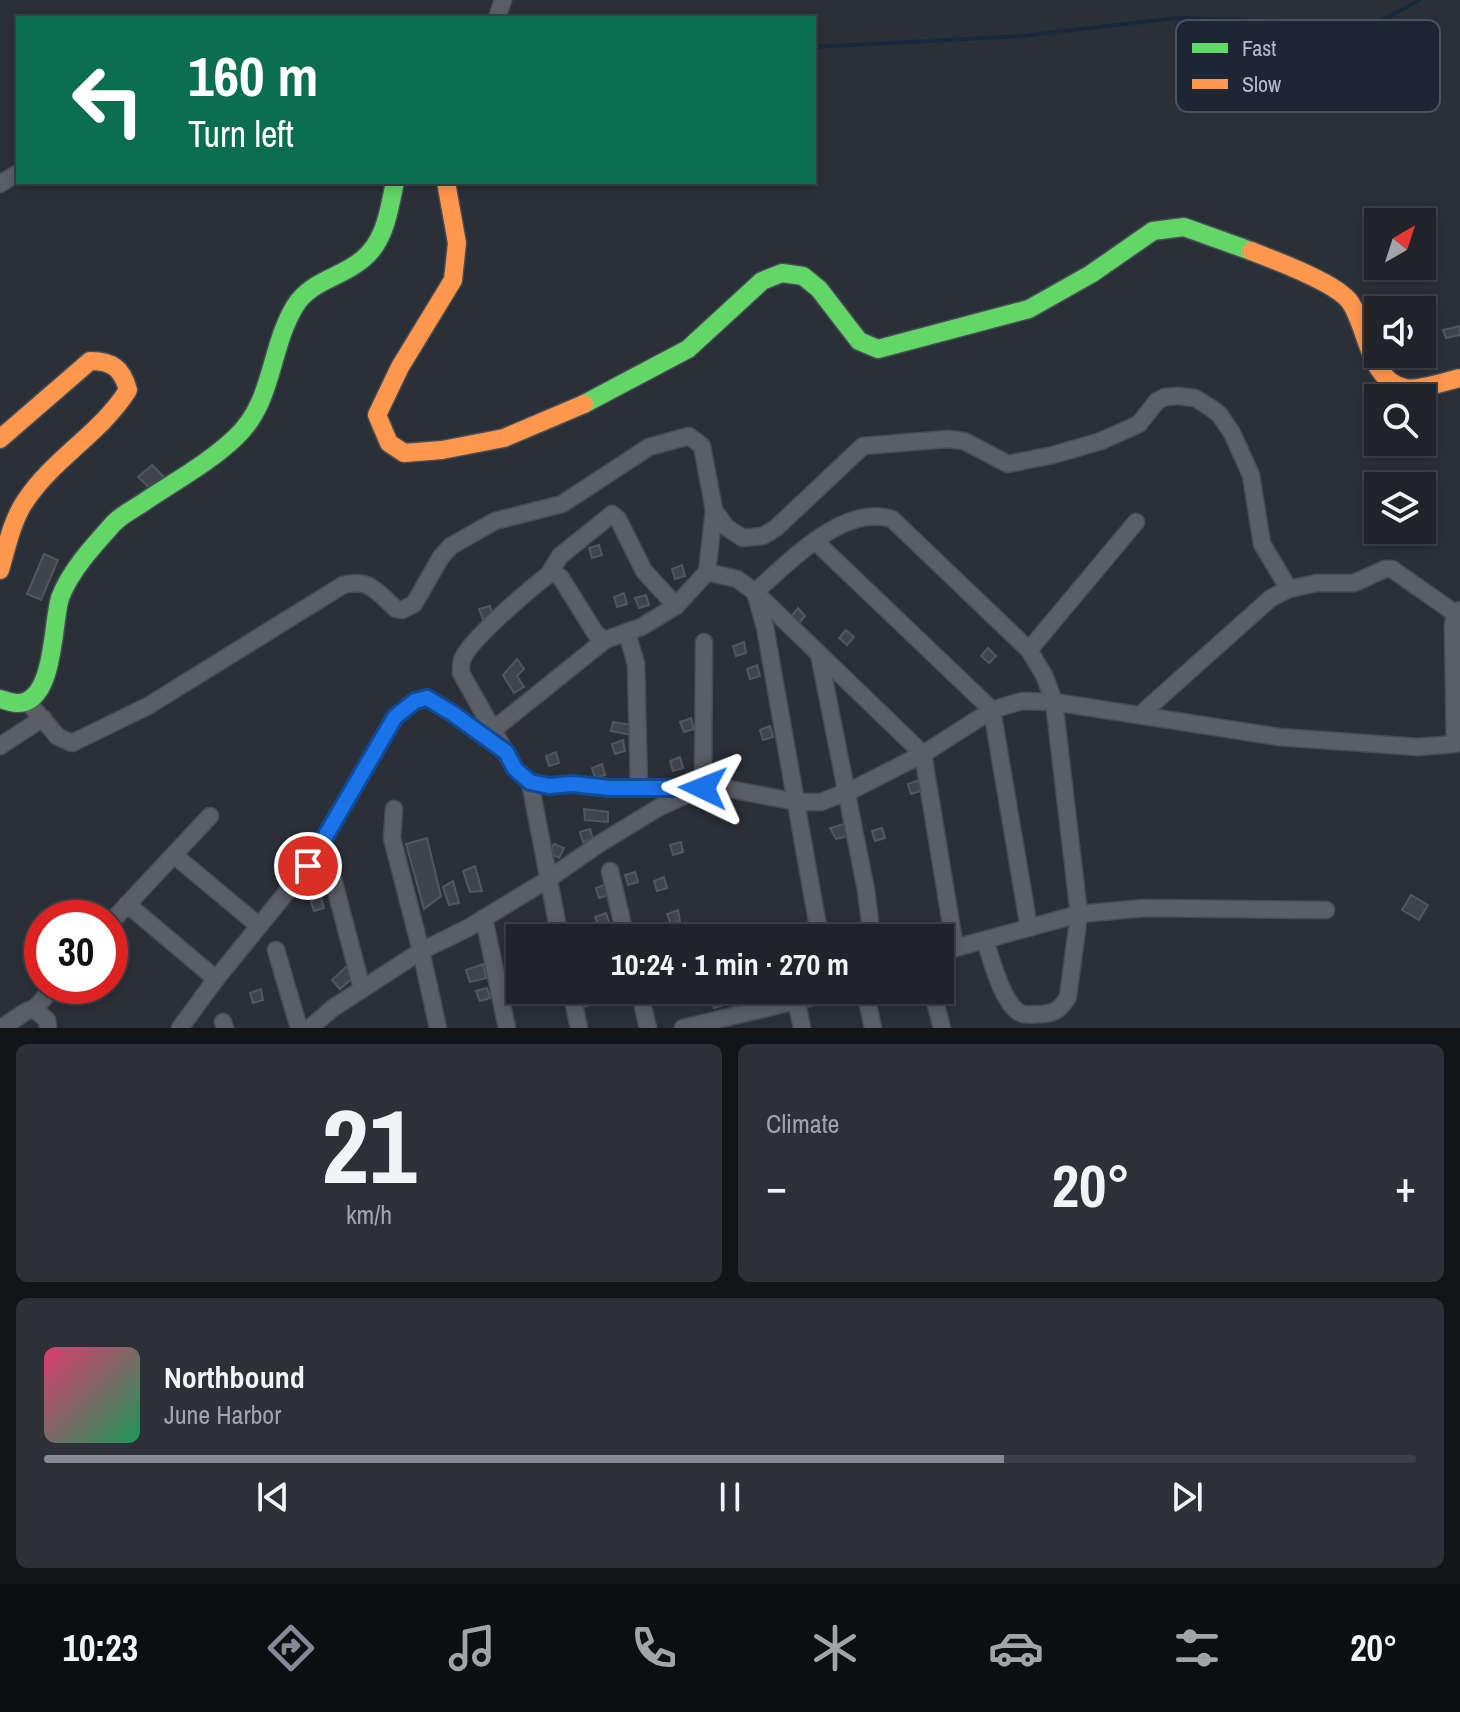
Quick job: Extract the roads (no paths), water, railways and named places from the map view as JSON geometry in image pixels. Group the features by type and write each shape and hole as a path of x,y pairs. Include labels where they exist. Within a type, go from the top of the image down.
{"main road":[{"path":"0,699 7,702 27,701 41,690 48,668 60,598 78,569 115,522 227,445 246,427 259,408 293,308 305,291 321,279 352,266 370,253 382,234 394,184"},
{"path":"446,184 458,258 453,283 419,335 383,398 377,415 389,443 404,453 442,450 504,438 591,401 688,349 762,281 782,273 803,276 819,289 859,341 878,349 1029,309 1091,274 1153,231 1184,227 1264,256 1337,289 1350,302 1379,369 1392,382 1407,389 1460,378"},
{"path":"0,439 90,361 112,362 124,373 128,390 119,408 93,429 26,499 10,533 0,570"}],"street":[{"path":"714,510 726,527 743,538 763,536 787,518 863,446 948,439 964,441 1008,464 1101,441 1139,424 1157,401 1165,397 1195,398 1219,414 1243,453 1251,475 1262,544 1289,589"},
{"path":"27,701 58,737 72,743 148,706 343,585 359,581 371,586 396,609 409,609 451,546 495,521 562,504 649,447 689,436 702,446 714,510 707,572 676,606 627,633 605,640 493,730"},
{"path":"676,606 644,571 618,519 612,514 560,556 549,574 496,622 468,650 461,662 461,673 515,769 530,782 549,786 737,789 797,802 821,802 923,754 992,710 1022,701 1054,702 1279,737 1418,747 1457,744 1453,628 1458,612 1392,569 1385,569 1354,583 1317,583 1289,589 1271,598 1140,715"},
{"path":"755,592 815,541 849,521 868,516 892,519 1029,650 1045,677 1054,702 1079,914 1068,997 1062,1008 1052,1013 1022,1014 1013,1008 985,940"},
{"path":"1029,650 1136,522"},
{"path":"815,541 992,710 1029,928"},
{"path":"707,572 737,579 755,592 923,754 944,924"},
{"path":"549,574 558,574 596,634 605,640"},
{"path":"755,592 765,627 818,924"},
{"path":"627,633 636,664 639,788"},
{"path":"703,788 704,642"},
{"path":"819,654 870,924"},
{"path":"180,1028 308,866 395,717 415,701 427,698 506,752"},
{"path":"0,746 43,718"},
{"path":"530,782 557,924"},
{"path":"310,1028 362,989 421,951 547,880 572,860 658,808 703,788"},
{"path":"394,809 392,838 438,1028"},
{"path":"128,903 210,816"},
{"path":"174,855 259,926"},
{"path":"610,871 623,924"},
{"path":"332,875 362,989"},
{"path":"128,905 216,979"},
{"path":"954,950 1079,914 1144,908 1326,910"},
{"path":"484,918 507,1028"},
{"path":"276,950 299,1028"},
{"path":"574,1004 579,1028"},
{"path":"642,1004 648,1028"},
{"path":"683,1028 730,1022 784,1004"},
{"path":"797,1004 802,1028"},
{"path":"868,1004 873,1028"},
{"path":"936,1004 942,1028"},
{"path":"1,1028 27,1011 47,1021"}],"waterway":[{"path":"1382,20 1420,0"},
{"path":"816,47 1021,36 1177,18 1243,20"}]}
